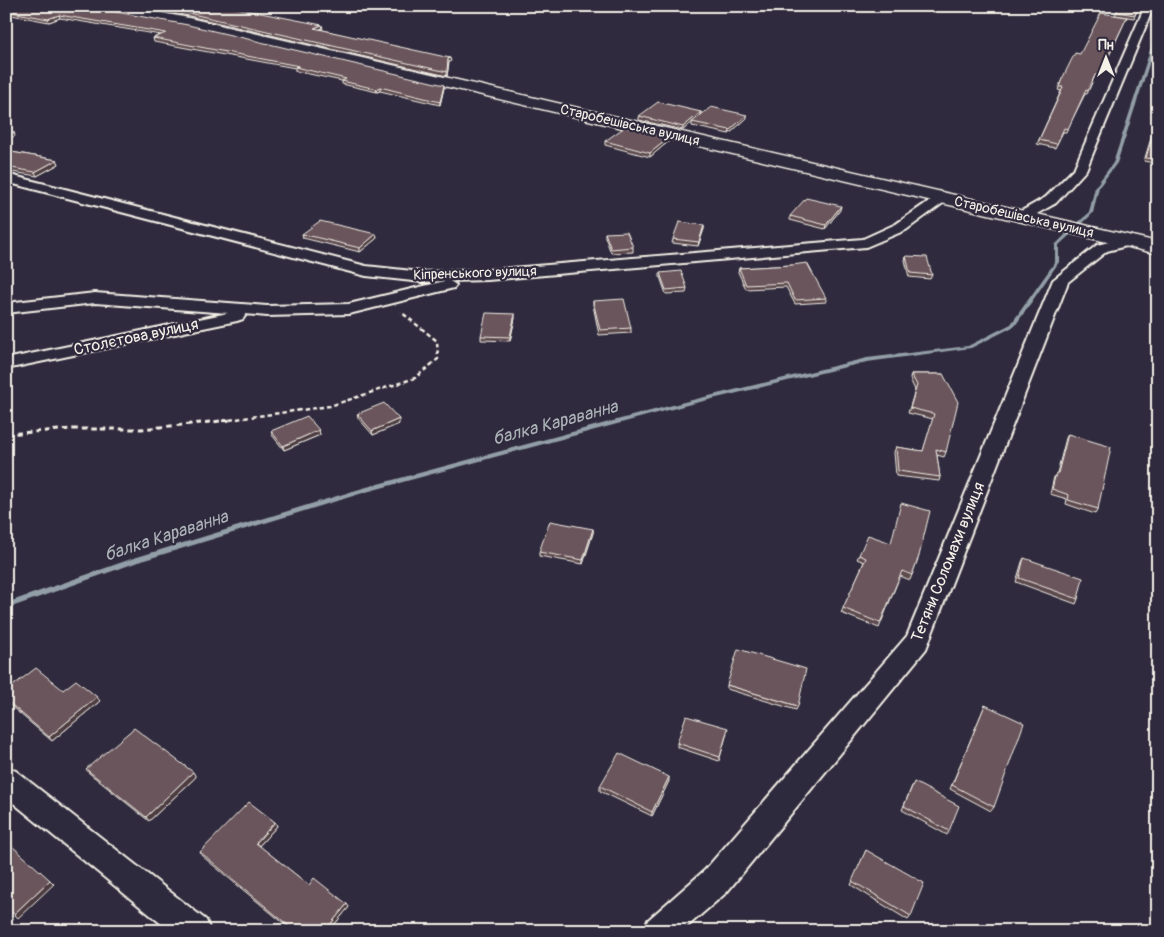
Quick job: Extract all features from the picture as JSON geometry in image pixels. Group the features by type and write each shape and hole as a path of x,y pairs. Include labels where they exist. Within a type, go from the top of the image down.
{"main road":[{"name":"Старобешівська вулиця","path":"101,6 189,22 1158,248"}],"street":[{"path":"1024,216 1051,200 1080,170 1150,6"},
{"name":"Кіпренського вулиця","path":"6,178 366,271 422,277 488,275 866,243 901,227 943,198"},
{"name":"Тетяни Соломахи вулиця","path":"658,931 716,881 917,642 1061,280 1102,248 1129,241"},
{"name":"Столєтова вулиця","path":"6,308 95,298 267,310 349,309 488,275"},
{"name":"Столєтова вулиця","path":"6,364 186,325 267,310"},
{"path":"6,780 195,931"}],"path":[{"path":"6,434 73,429 141,429 218,422 330,406 415,378 438,359 437,341 395,308"}],"building":[{"path":"6,6 96,6 100,9 188,25 444,85 440,102 380,87 376,89 342,81 346,79 295,67 299,66 153,38 166,33 59,15 48,19 6,11"},
{"path":"151,6 225,6 322,25 314,28 450,58 448,59 447,72"},
{"path":"1119,6 1139,6 1135,15 1117,12"},
{"path":"1101,13 1127,17 1098,75 1095,75 1088,91 1086,90 1068,129 1064,128 1057,144 1039,140 1063,87 1059,87 1062,79 1075,53 1080,54"},
{"path":"658,102 701,112 683,127 639,116"},
{"path":"711,107 747,115 730,130 692,122"},
{"path":"1158,117 1158,160 1146,158"},
{"path":"625,127 670,137 650,153 605,141"},
{"path":"6,131 14,132 6,136"},
{"path":"6,151 57,160 35,172 6,167"},
{"path":"806,198 841,206 826,225 790,216"},
{"path":"320,221 376,234 360,248 302,234"},
{"path":"679,222 704,225 699,242 673,239"},
{"path":"627,232 633,247 611,249 605,233"},
{"path":"906,256 927,257 932,275 910,273"},
{"path":"807,263 826,298 795,300 787,283 746,285 739,268 792,265"},
{"path":"681,271 687,288 666,290 660,273"},
{"path":"624,299 631,328 600,330 593,301"},
{"path":"486,313 515,314 510,337 481,336"},
{"path":"911,374 943,374 958,402 946,452 936,449 940,477 898,471 896,447 923,451 934,414 910,408 917,385"},
{"path":"384,403 399,419 372,431 357,414"},
{"path":"307,416 319,430 283,446 271,431"},
{"path":"1068,434 1111,447 1098,509 1068,500 1069,495 1052,489"},
{"path":"901,503 930,511 919,556 912,575 902,571 880,623 843,608 866,558 859,555 868,535 891,543"},
{"path":"550,521 593,529 583,560 539,552"},
{"path":"1024,558 1083,578 1078,599 1019,578"},
{"path":"738,649 806,669 798,706 727,685"},
{"path":"36,668 63,690 76,680 97,697 49,737 6,700 6,691"},
{"path":"985,705 1024,723 994,807 952,785"},
{"path":"686,716 728,728 720,757 677,743"},
{"path":"134,728 193,772 146,817 86,769"},
{"path":"619,753 669,777 652,812 600,786"},
{"path":"914,782 959,806 949,831 904,806"},
{"path":"249,802 275,822 256,843 309,885 314,878 347,904 325,931 295,931 200,852"},
{"path":"12,846 50,880 14,914 6,907 6,851"},
{"path":"866,850 924,883 911,916 852,881"}],"waterway":[{"name":"балка Караванна","path":"1078,225 1091,213 1097,187 1115,163 1158,32"},
{"name":"балка Караванна","path":"6,606 136,560 365,490 686,403 867,360 969,347 1013,325 1057,262 1057,245 1069,234"}]}
